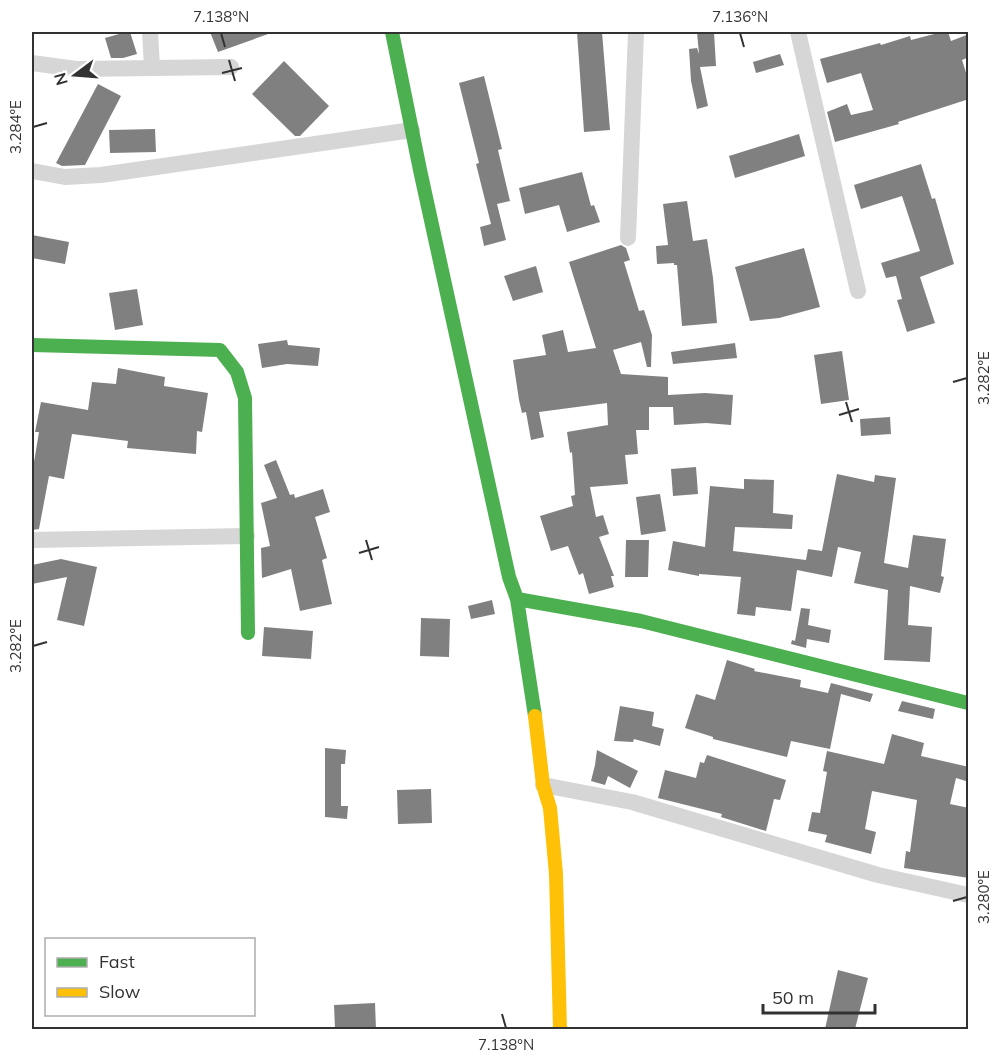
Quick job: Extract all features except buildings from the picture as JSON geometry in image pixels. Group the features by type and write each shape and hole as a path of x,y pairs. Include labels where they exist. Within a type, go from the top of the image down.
{"main road":[{"path":"392,32 507,566 517,599 538,735 543,785 550,808 556,874 560,1029"},
{"path":"32,345 220,350 237,372 245,398 248,633"},
{"path":"517,599 641,621 969,703"}],"street":[{"path":"150,32 152,67"},
{"path":"628,238 636,32"},
{"path":"798,32 858,291"},
{"path":"32,63 76,69 231,67"},
{"path":"32,171 65,177 101,174 412,130"},
{"path":"32,540 247,536"},
{"path":"543,785 632,802 878,875 969,895"}],"traffic: fast":[{"path":"392,32 509,577 517,599 535,716"},
{"path":"32,345 220,350 237,372 245,398 248,633"},
{"path":"517,599 641,621 968,703"}],"traffic: slow":[{"path":"535,716 543,785 550,808 556,874 560,1030"}]}
